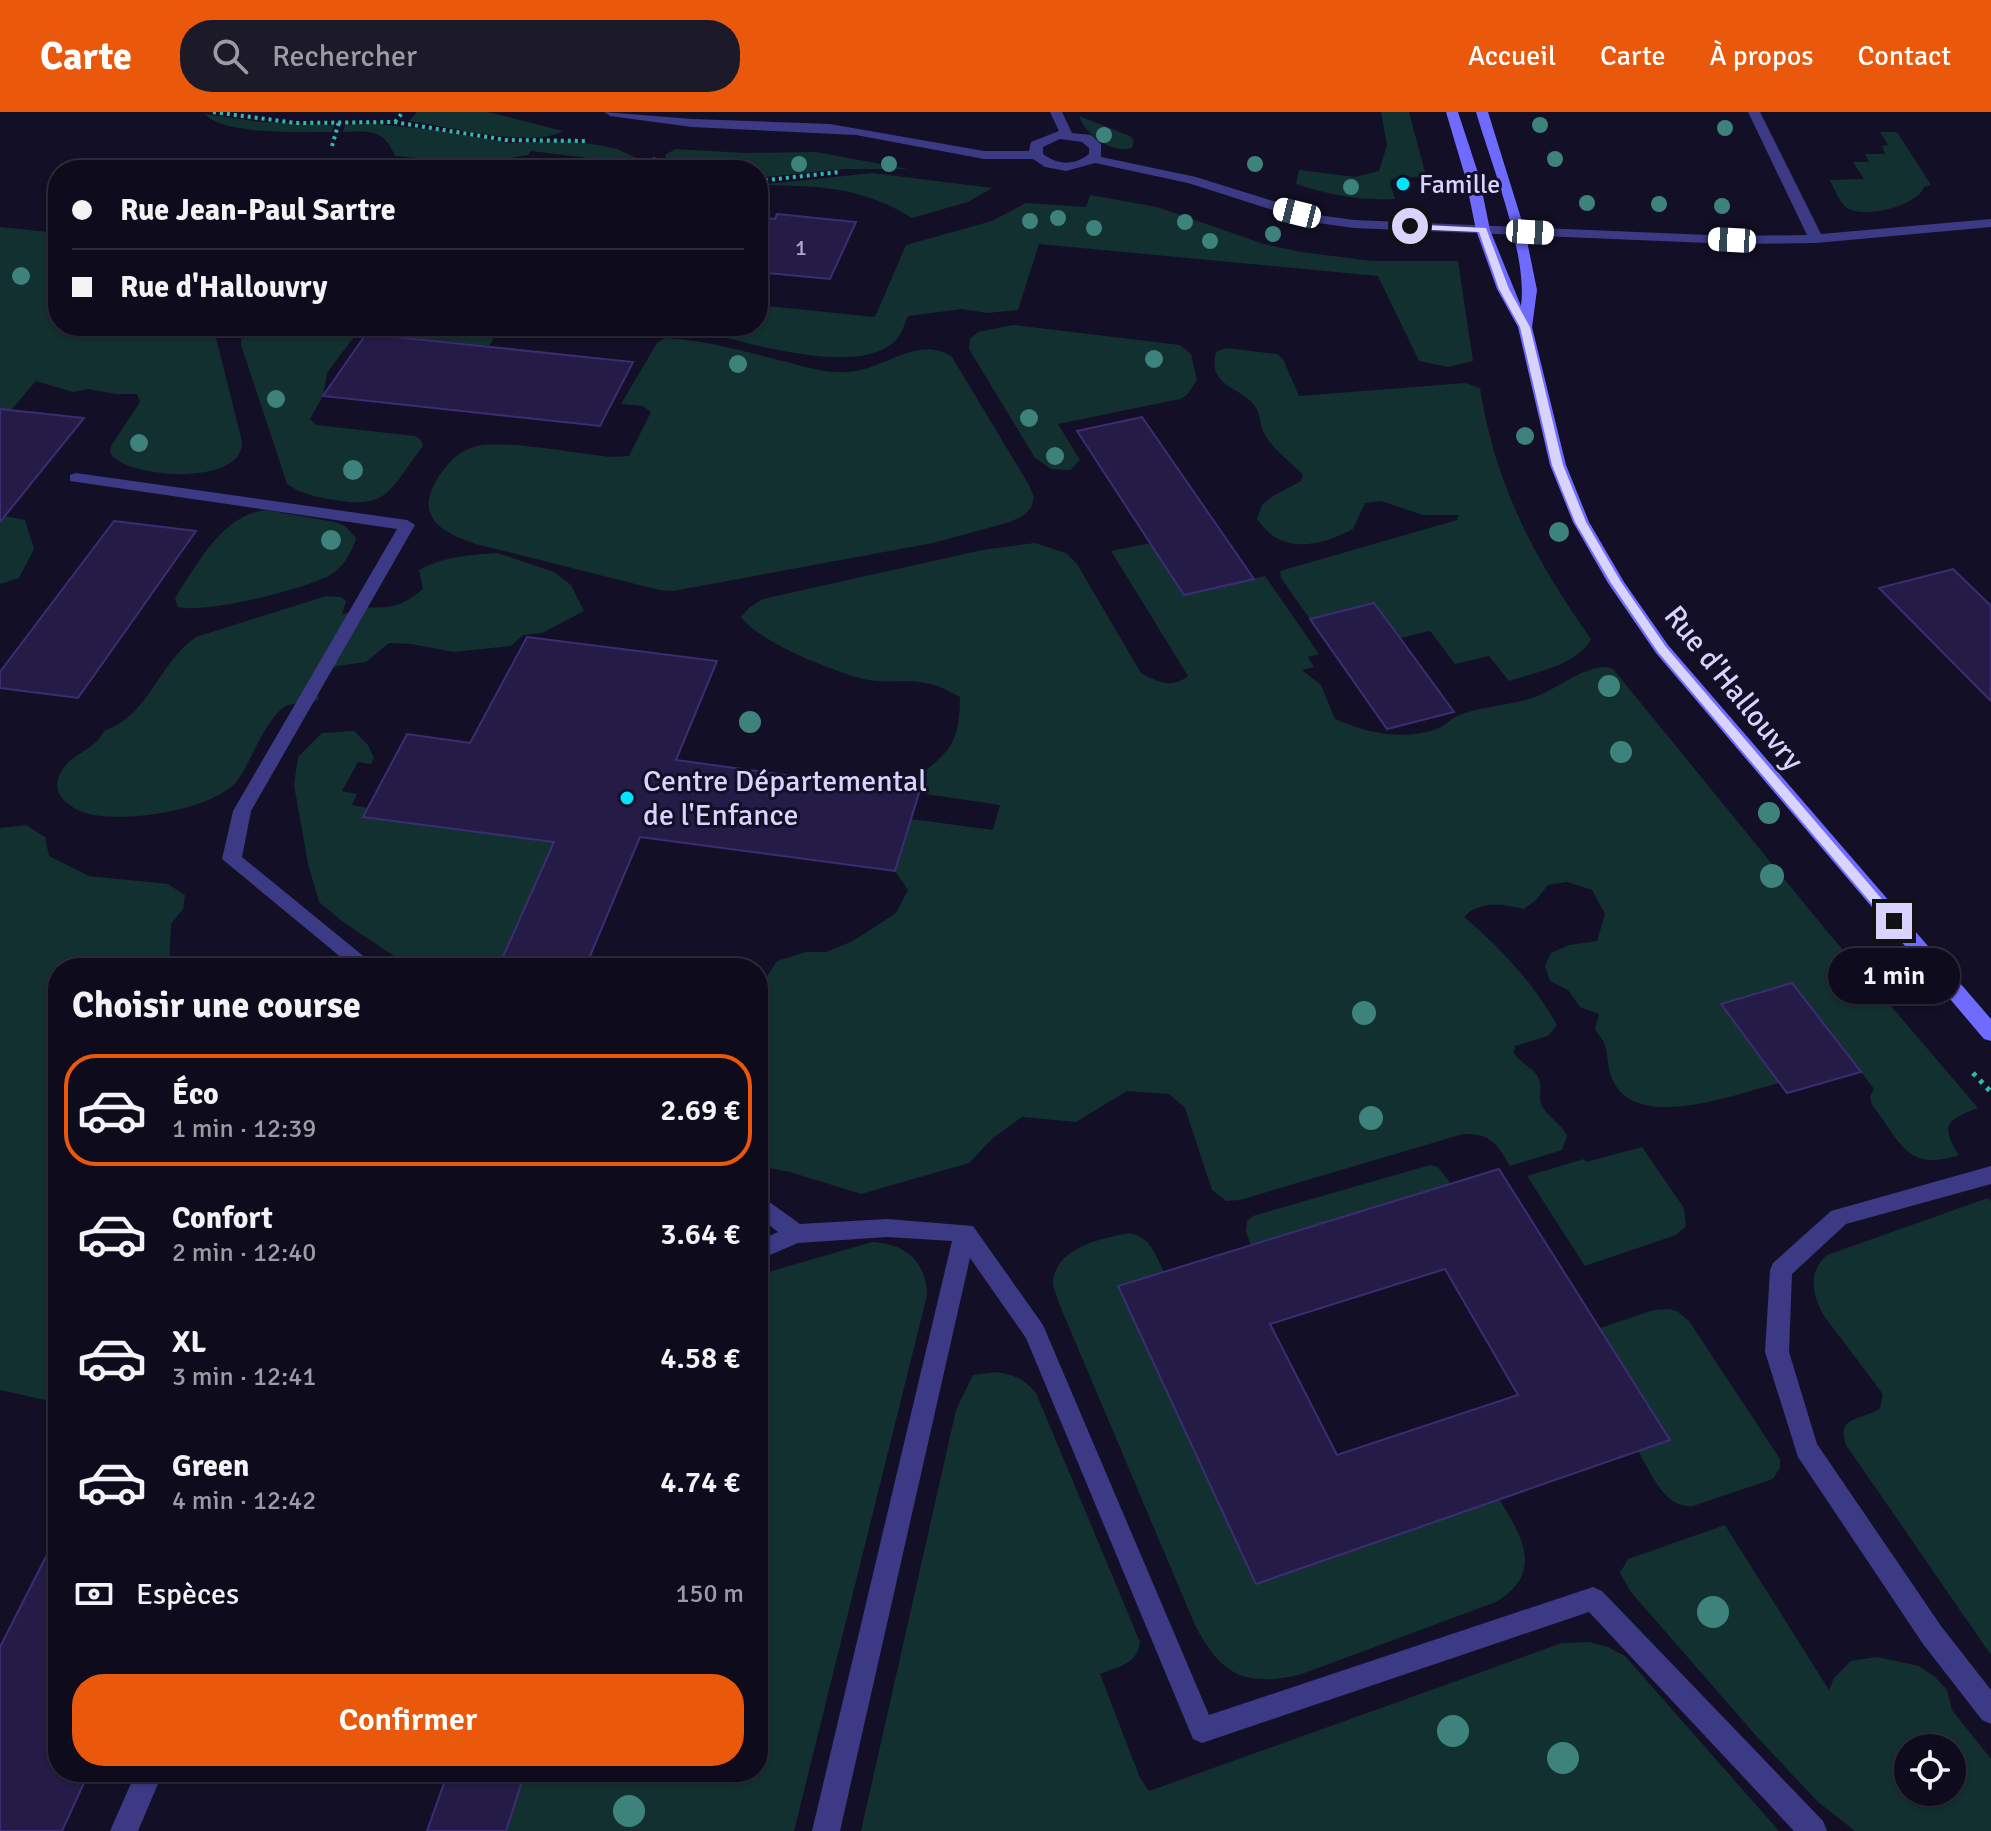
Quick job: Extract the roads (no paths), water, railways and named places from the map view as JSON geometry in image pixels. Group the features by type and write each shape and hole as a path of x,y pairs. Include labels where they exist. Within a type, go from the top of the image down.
{"main road":[{"name":"Rue d'Hallouvry","path":"1452,112 1472,176 1483,230 1504,289 1525,327 1558,465 1581,522 1616,583 1680,671 1991,1033"},
{"name":"Rue d'Hallouvry","path":"1482,112 1518,231 1530,290 1525,327"}],"street":[{"path":"610,112 678,124 868,132 964,154 995,158 1036,155 1047,163 1065,167 1085,164 1094,159 1098,151 1092,142 1067,135 1041,141 1036,145 1036,155"},
{"path":"1056,112 1067,135"},
{"path":"1754,112 1816,239"},
{"path":"1094,159 1191,180 1316,219 1354,224 1732,240 1816,239 1991,223"},
{"path":"76,478 407,525 242,811 232,859 356,958"},
{"path":"1991,1175 1839,1217 1781,1270 1777,1352 1806,1449 1932,1635 1991,1711"},
{"path":"768,1211 796,1234"},
{"path":"768,1247 796,1234 887,1228 965,1233"},
{"path":"826,1831 965,1233"},
{"path":"965,1233 1035,1332 1202,1730 1593,1599 1813,1831"},
{"path":"124,1831 146,1782"}],"place":[{"name":"Famille","path":"1403,184"},
{"name":"Centre Départemental de l'Enfance","path":"627,798"}]}
